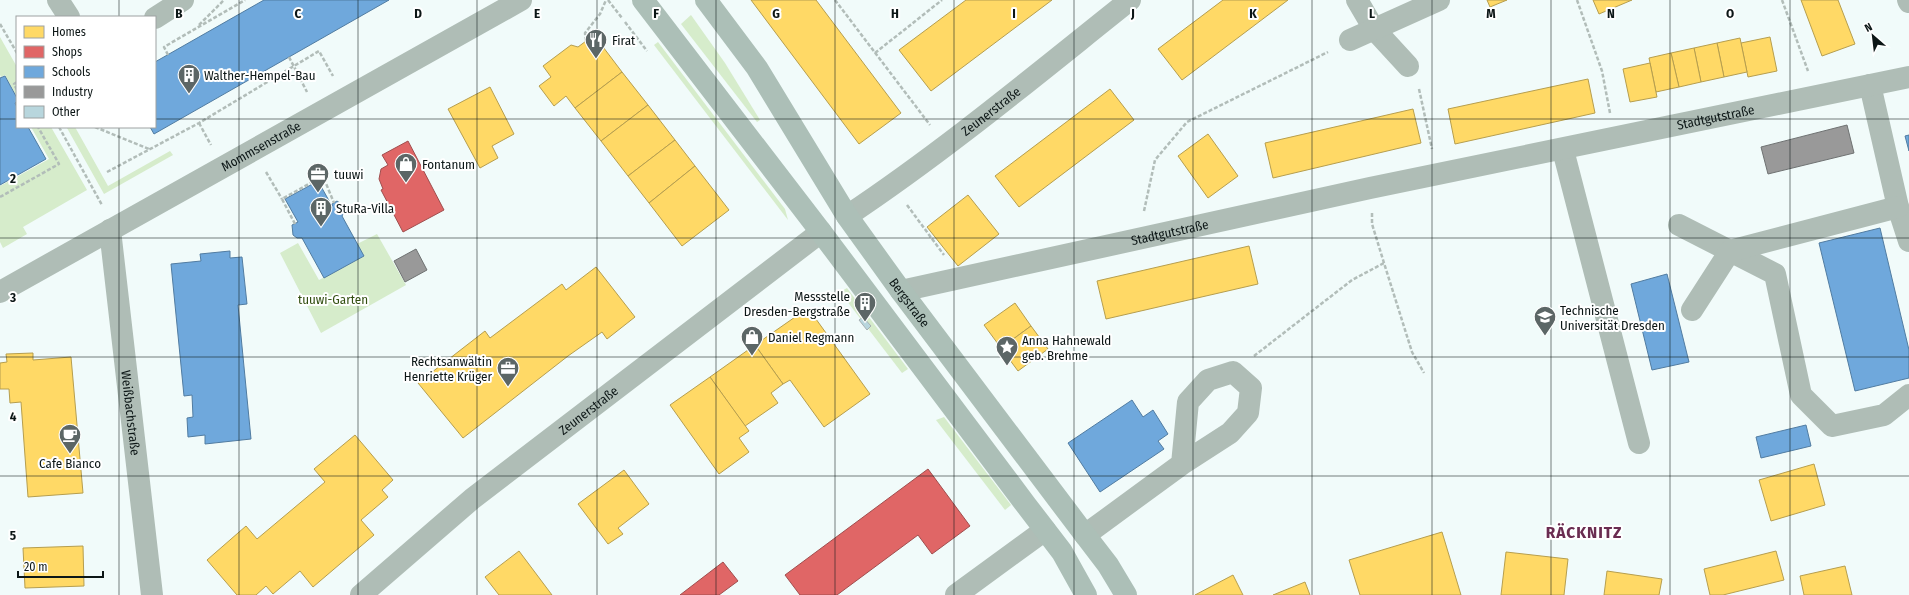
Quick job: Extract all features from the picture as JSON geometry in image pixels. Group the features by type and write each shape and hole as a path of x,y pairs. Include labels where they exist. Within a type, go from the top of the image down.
{"main road":[{"path":"642,0 821,232 1062,552 1086,595"},
{"name":"Bergstraße","path":"706,0 757,68 847,216 1086,535 1108,565 1126,595"}],"street":[{"path":"58,0 68,16"},
{"path":"156,17 183,0"},
{"name":"Mommsenstraße","path":"0,292 521,0"},
{"name":"Zeunerstraße","path":"847,216 892,186 946,146 1130,0"},
{"path":"1357,0 1374,29 1408,66"},
{"path":"1350,40 1439,0"},
{"name":"Stadtgutstraße","path":"902,291 1145,237 1909,77"},
{"path":"1870,85 1898,207 1909,241"},
{"path":"1563,150 1639,443"},
{"path":"1692,310 1730,251 1898,207"},
{"path":"1679,225 1775,274 1801,395 1832,426 1884,415 1909,395"},
{"name":"Weißbachstraße","path":"110,230 152,595"},
{"name":"Zeunerstraße","path":"361,595 472,499 821,232"},
{"path":"1086,535 1182,464 1230,433 1248,413 1251,388 1233,372 1208,380 1188,402 1182,464"},
{"path":"956,595 1044,530"}],"path":[{"path":"196,28 224,0"},
{"path":"168,55 164,47 245,0"},
{"path":"586,41 585,33 600,14 607,0 637,38"},
{"path":"835,0 946,146"},
{"path":"875,53 942,0"},
{"path":"1577,0 1602,71 1615,138"},
{"path":"1782,0 1817,96"},
{"path":"0,24 16,51"},
{"path":"1145,237 1142,220 1155,160 1187,122 1350,40"},
{"path":"107,172 199,123 319,51 346,98"},
{"path":"289,57 296,73"},
{"path":"1408,66 1418,82 1438,175"},
{"path":"0,197 59,164 39,128"},
{"path":"60,128 102,204"},
{"path":"98,128 150,149"},
{"path":"254,150 295,224"},
{"path":"282,199 323,176 334,202"},
{"path":"908,207 924,228"},
{"path":"1372,213 1372,224 1412,352 1424,374"},
{"path":"1233,372 1352,280 1384,263"}],"green space":[{"path":"691,15 725,63 760,120 757,122 681,24"},
{"path":"0,37 16,65 16,95 5,75 1,77"},
{"path":"658,42 785,209 788,220 654,45"},
{"path":"32,128 52,128 87,190 23,227 27,234 3,248 0,242 0,186 49,159"},
{"path":"67,128 76,128 108,186 170,151 173,155 104,194"},
{"name":"tuuwi-Garten","path":"377,234 406,285 321,333 280,253 298,243 319,280 364,256 357,244"},
{"path":"847,288 908,369 902,373 840,292"},
{"path":"944,417 1011,505 1005,510 936,420"}],"building: Homes":[{"path":"751,0 816,0 901,113 859,144"},
{"path":"966,0 1052,0 931,91 899,50"},
{"path":"1223,0 1288,0 1182,80 1158,49"},
{"path":"1487,0 1507,0 1490,7"},
{"path":"1593,0 1632,0 1599,14"},
{"path":"1801,0 1838,0 1855,44 1822,56"},
{"path":"594,35 622,72 575,108 566,96 554,106 539,86 551,77 543,66 571,45 578,47"},
{"path":"1770,37 1777,71 1748,77 1741,43"},
{"path":"1740,38 1747,72 1724,77 1717,43"},
{"path":"1717,43 1724,77 1701,82 1694,48"},
{"path":"1694,48 1701,82 1679,87 1671,53"},
{"path":"1671,53 1679,87 1656,92 1649,58"},
{"path":"1650,63 1657,97 1630,102 1623,69"},
{"path":"622,72 648,105 601,141 575,108"},
{"path":"1588,79 1595,113 1455,144 1448,109"},
{"path":"490,87 514,134 492,146 498,158 480,168 448,109"},
{"path":"1110,89 1134,120 1019,207 995,176"},
{"path":"648,105 675,140 628,176 601,141"},
{"path":"1413,109 1421,143 1273,178 1265,143"},
{"path":"1208,134 1238,176 1208,198 1178,156"},
{"path":"675,140 695,166 649,203 628,176"},
{"path":"695,166 729,210 682,246 649,203"},
{"path":"968,195 999,234 958,266 927,227"},
{"path":"1249,246 1258,284 1106,319 1097,281"},
{"path":"596,267 635,317 607,339 602,332 568,356 463,438 418,383 485,331 490,338 562,284 566,290"},
{"path":"1015,303 1031,326 1001,348 984,325"},
{"path":"808,308 870,394 824,427 790,380 783,384 755,345"},
{"path":"1031,326 1048,349 1018,371 1001,348"},
{"path":"755,345 783,384 771,393 778,403 745,426 710,377"},
{"path":"33,353 33,360 71,357 83,493 28,497 21,402 10,403 9,389 0,389 0,363 7,362 6,354"},
{"path":"710,377 749,431 739,438 749,452 719,474 670,405"},
{"path":"355,435 393,480 382,490 388,497 361,520 374,535 313,587 300,571 273,594 266,586 256,595 237,595 207,560 246,526 257,539 325,482 314,469"},
{"path":"1814,464 1825,505 1771,521 1759,480"},
{"path":"624,470 649,504 618,528 623,534 608,544 578,504"},
{"path":"1442,532 1461,595 1360,595 1349,560"},
{"path":"83,546 84,586 25,588 23,548"},
{"path":"519,551 552,595 499,595 485,577"},
{"path":"1776,551 1784,580 1723,595 1710,595 1704,569"},
{"path":"1506,552 1568,559 1564,595 1501,595"},
{"path":"1845,566 1852,595 1804,595 1800,576"},
{"path":"1607,571 1662,579 1659,595 1604,595"},
{"path":"1233,575 1243,595 1195,595"},
{"path":"1305,582 1310,595 1273,595"}],"building: Shops":[{"name":"Fontanum","path":"408,141 444,210 403,232 381,190 383,189 379,179 381,169 388,165 382,155"},
{"path":"928,469 970,526 932,554 918,535 837,595 800,595 785,575"},
{"path":"723,562 738,581 719,595 680,595"}],"building: Schools":[{"name":"Walther-Hempel-Bau","path":"264,0 389,0 154,134 151,128 156,128 156,61"},
{"path":"5,76 16,96 16,128 29,128 46,159 0,185 0,78"},
{"path":"1909,135 1909,151 1905,136"},
{"name":"StuRa-Villa","path":"318,181 332,206 332,204 337,201 344,206 345,211 342,216 364,256 324,278 302,238 297,238 293,235 292,225 298,222 285,199"},
{"path":"1880,228 1909,350 1909,378 1855,391 1819,243"},
{"path":"230,251 230,258 242,257 247,304 238,305 251,439 205,444 205,435 188,437 187,418 193,417 192,395 184,396 171,264 201,261 200,254"},
{"path":"1667,274 1689,362 1652,370 1631,284"},
{"path":"1132,400 1143,417 1153,410 1168,434 1158,441 1164,449 1100,492 1068,443"},
{"path":"1806,425 1811,446 1761,458 1756,437"}],"building: Industry":[{"path":"1847,125 1854,153 1768,174 1761,147"},
{"path":"416,249 427,270 405,282 394,261"}],"building: Other":[{"name":"Messstelle Dresden-Bergstraße","path":"863,317 871,326 867,330 859,320"}],"place":[{"name":"Firat","path":"596,60"},
{"name":"Walther-Hempel-Bau","path":"189,94"},
{"name":"Fontanum","path":"406,184"},
{"name":"tuuwi","path":"318,194"},
{"name":"StuRa-Villa","path":"321,228"},
{"name":"Messstelle Dresden-Bergstraße","path":"865,322"},
{"name":"Technische Universität Dresden","path":"1545,336"},
{"name":"Daniel Regmann","path":"752,356"},
{"name":"Anna Hahnewald geb. Brehme","path":"1007,366"},
{"name":"Rechtsanwältin Henriette Krüger","path":"508,388"},
{"name":"Cafe Bianco","path":"70,454"}],"district":[{"name":"RÄCKNITZ","path":"1584,532"}]}
